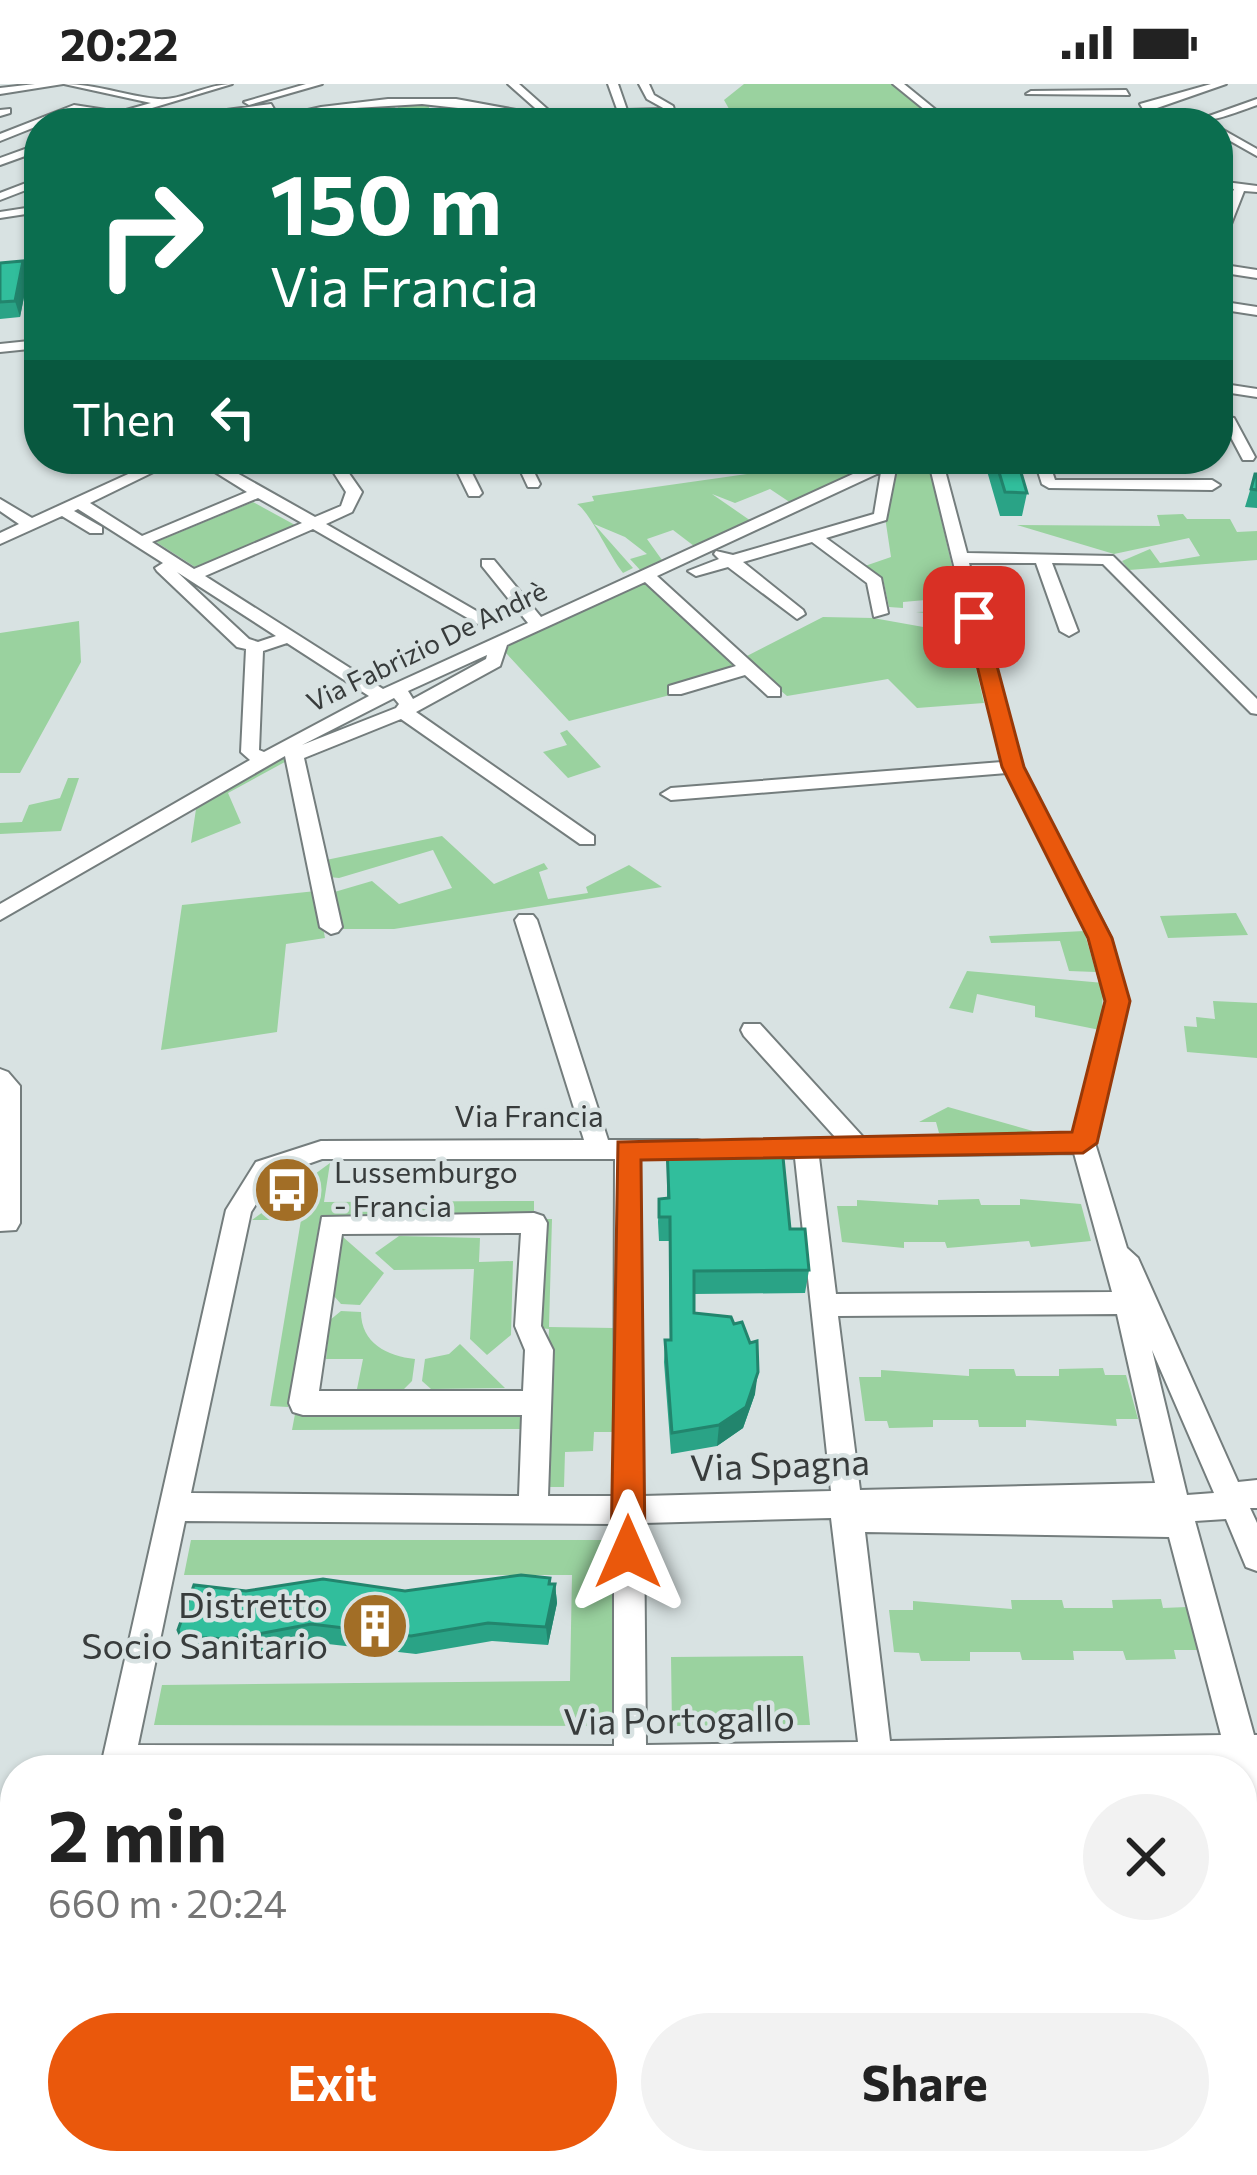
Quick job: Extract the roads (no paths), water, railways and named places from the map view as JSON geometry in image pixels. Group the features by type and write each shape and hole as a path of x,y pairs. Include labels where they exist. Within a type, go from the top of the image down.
{"street":[{"path":"0,91 58,84"},
{"path":"69,84 158,101"},
{"path":"140,108 227,84"},
{"path":"225,108 317,84"},
{"path":"446,84 446,102"},
{"path":"644,84 662,108"},
{"path":"898,84 928,108"},
{"path":"1114,84 1137,108"},
{"path":"381,108 483,97 515,86 541,108"},
{"path":"1167,108 1218,86"},
{"path":"1257,88 1241,93 1257,100"},
{"path":"1029,89 1126,93"},
{"path":"244,108 357,92 349,108"},
{"path":"1076,94 1083,108"},
{"path":"483,97 512,108"},
{"path":"483,97 483,108"},
{"path":"1233,139 1257,142"},
{"path":"1242,142 1257,153"},
{"path":"1233,186 1257,189"},
{"path":"1233,204 1240,187"},
{"path":"0,539 141,474"},
{"path":"230,474 484,620"},
{"path":"186,578 346,508 354,492 342,474"},
{"path":"465,474 474,493"},
{"path":"528,474 533,484"},
{"name":"Via Fabrizio De Andrè","path":"0,913 263,760 294,749 389,693 867,474"},
{"path":"696,571 880,517 892,474"},
{"path":"941,474 1013,767 1100,938 1117,1001 1083,1143 1110,1229 1176,1510 1250,1751"},
{"path":"1046,474 1049,484 1212,484"},
{"path":"140,542 262,491"},
{"path":"80,503 186,578 219,624 255,647 290,638"},
{"path":"0,504 31,525"},
{"path":"62,510 408,704 403,712"},
{"path":"752,527 793,543"},
{"path":"815,537 875,581 880,613"},
{"path":"711,544 797,614"},
{"path":"960,558 1108,559 1257,709"},
{"path":"1042,559 1069,631"},
{"path":"488,563 537,623"},
{"path":"646,574 774,692"},
{"path":"331,927 294,749 403,712 494,662 500,640"},
{"path":"255,647 250,752 263,760"},
{"path":"675,690 748,668"},
{"path":"403,712 587,840"},
{"path":"671,794 1013,767"},
{"path":"526,920 614,1149 628,1510 630,1755"},
{"path":"752,1030 860,1149"},
{"path":"0,1078 8,1086 7,1223"},
{"name":"Via Francia","path":"175,1507 239,1210 265,1169 321,1150 860,1149 1083,1143"},
{"path":"806,1149 828,1304 845,1509 876,1755"},
{"path":"533,1510 539,1351 528,1326 534,1222 331,1224 303,1403 536,1403"},
{"path":"1110,1229 1240,1498 1257,1557"},
{"path":"828,1304 1126,1303"},
{"name":"Via Spagna","path":"175,1507 1176,1510 1240,1498"},
{"path":"119,1755 175,1507"},
{"name":"Via Portogallo","path":"1114,1755 1250,1751"}],"place":[{"name":"Lussemburgo - Francia","path":"287,1190"},
{"name":"Distretto Socio Sanitario","path":"375,1626"}]}
